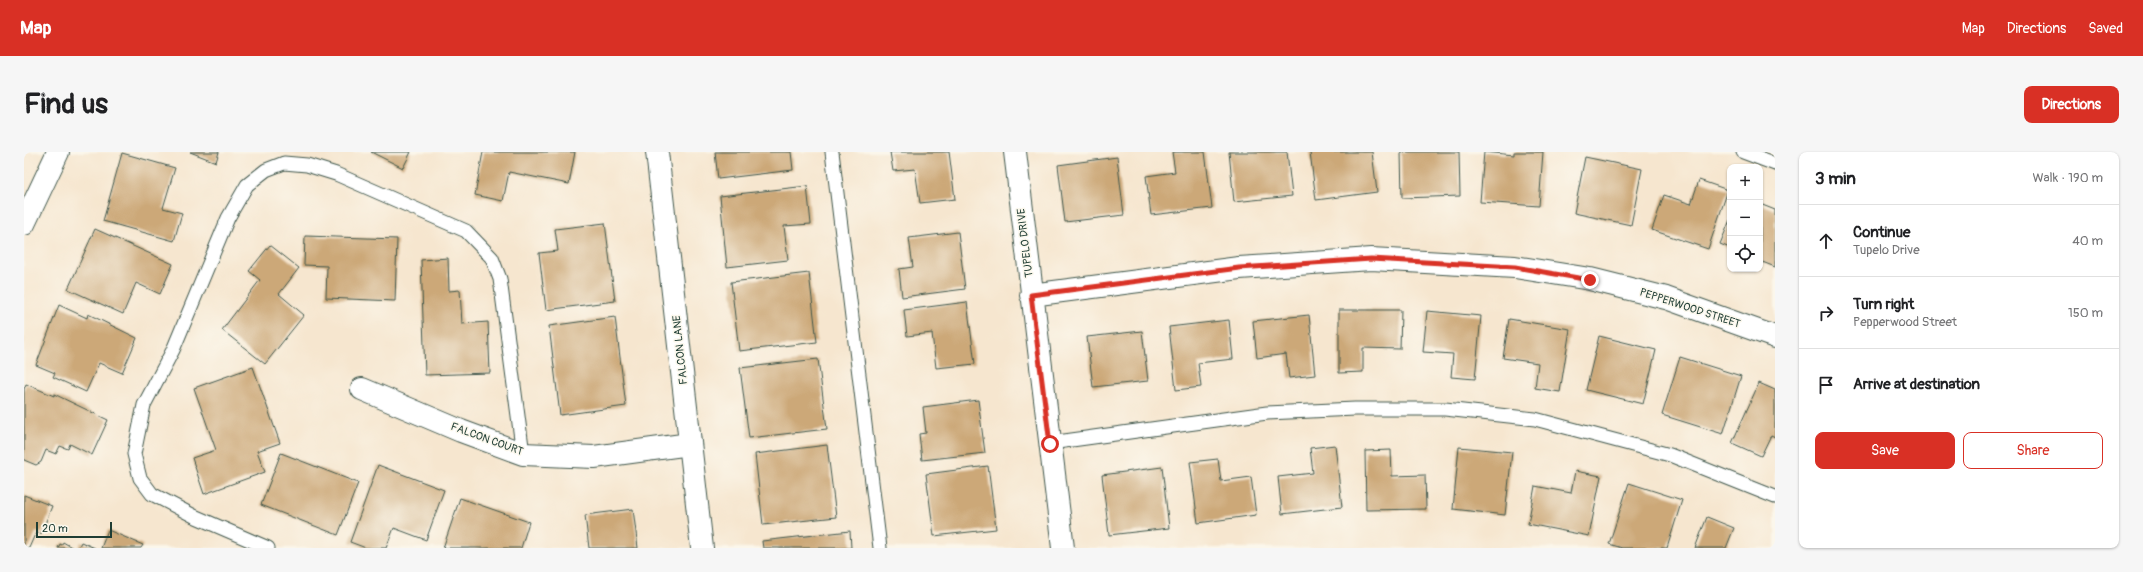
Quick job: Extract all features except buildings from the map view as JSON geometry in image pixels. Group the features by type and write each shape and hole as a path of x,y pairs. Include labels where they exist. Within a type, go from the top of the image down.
{"street":[{"path":"24,224 58,152"},
{"name":"FALCON LANE","path":"657,152 702,548"},
{"name":"TUPELO DRIVE","path":"1015,152 1031,295 1063,548"},
{"name":"PEPPERWOOD STREET","path":"1031,295 1239,268 1371,259 1515,267 1590,280 1666,298 1775,337"},
{"name":"FALCON COURT","path":"362,389 462,431 523,454 594,457 690,444"}],"lane":[{"path":"832,152 880,548"},
{"path":"1743,152 1775,164"},
{"path":"268,548 194,516 152,494 140,478 134,454 144,404 173,350 228,218 247,185 266,170 284,163 307,165 336,174 466,231 492,258 500,279 523,454"},
{"path":"1050,444 1267,413 1356,409 1445,409 1535,419 1564,426 1670,455 1775,497"}],"route":[{"path":"1050,444 1031,295 1239,268 1371,259 1515,267 1590,280"}]}
